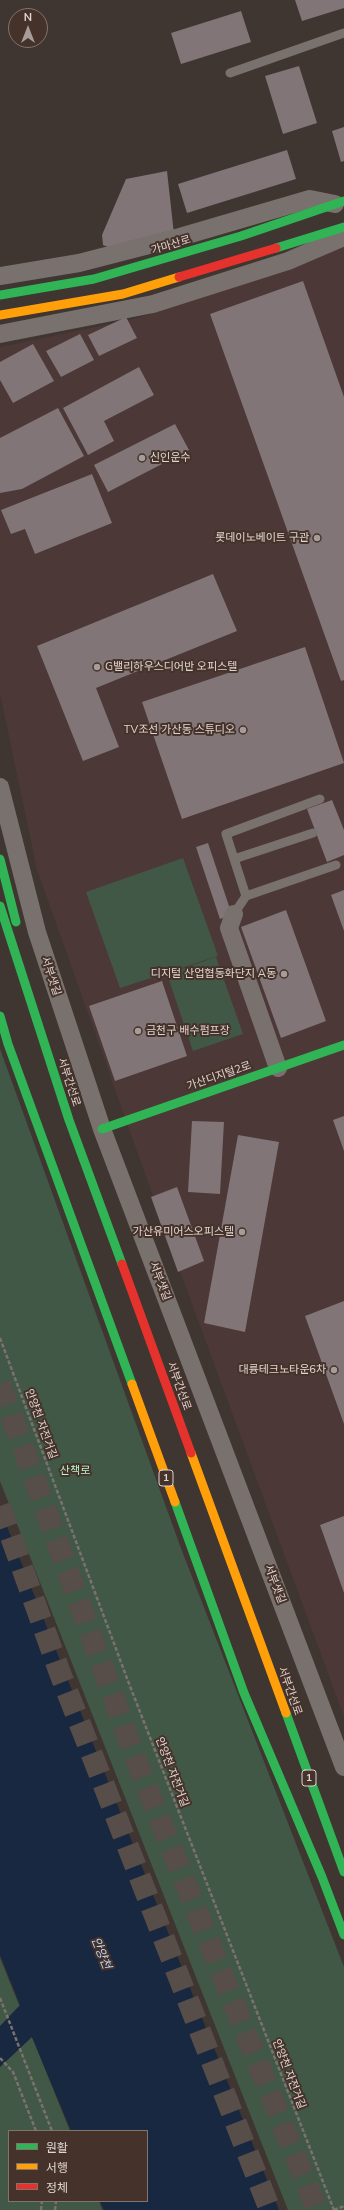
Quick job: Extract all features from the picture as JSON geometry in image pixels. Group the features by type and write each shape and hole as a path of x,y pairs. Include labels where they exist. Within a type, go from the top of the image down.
{"main road":[{"name":"가마산로","path":"0,294 94,279 241,236 340,203"},
{"path":"0,315 124,294 248,257 344,226"},
{"path":"0,859 41,1037"},
{"name":"서부간선로","path":"0,906 69,1120 344,1872"},
{"name":"1","path":"0,1016 8,1044 242,1686 322,1878 344,1935"},
{"path":"0,1024 8,1044"},
{"name":"가산디지털2로","path":"102,1129 344,1045"},
{"path":"276,1685 328,1799"}],"street":[{"path":"0,276 79,263 180,237 310,199 340,203"},
{"path":"0,334 153,304 288,261 344,237"},
{"name":"서부샛길","path":"0,787 36,932 102,1129 344,1767"},
{"path":"234,914 229,928 278,1068"}],"lane":[{"path":"230,73 344,33"},
{"path":"246,896 226,834 320,799"},
{"path":"234,859 313,833"},
{"path":"234,914 246,896 336,865"}],"path":[{"name":"안양천 자전거길","path":"0,1338 128,1681 334,2210"},
{"path":"0,1998 52,2130"},
{"path":"0,2058 13,2072 36,2130"},
{"path":"334,2210 344,2206"}],"shaded area":[{"path":"344,245 344,1717 171,1247 37,870 0,694 0,347 138,318"}],"green space":[{"path":"183,858 218,956 120,988 86,892"},
{"path":"216,957 243,1034 193,1051 167,974"},
{"name":"산책로","path":"0,1049 182,1551 344,1967 344,2210 288,2210 0,1481"},
{"path":"0,1958 70,2130 8,2130 8,2202 99,2202 102,2210 0,2210"}],"water":[{"name":"안양천","path":"0,1509 279,2210 104,2210 100,2202 148,2202 148,2130 71,2130 32,2037 0,2067 0,2026 20,2005 0,1955"}],"building":[{"path":"295,0 344,0 344,8 302,21"},
{"path":"241,11 251,42 181,64 171,33"},
{"path":"299,66 317,123 283,134 265,76"},
{"path":"344,127 344,161 341,162 332,131"},
{"path":"287,150 296,179 187,213 178,184"},
{"path":"167,171 174,234 111,248 103,245 102,235 126,179"},
{"name":"롯데이노베이트 구관","path":"303,281 344,397 344,680 341,681 210,314"},
{"path":"126,317 137,338 99,356 88,335"},
{"path":"80,334 94,360 61,377 46,351"},
{"path":"33,344 54,381 13,403 0,380 0,362"},
{"path":"139,367 154,395 104,421 114,441 88,455 63,408"},
{"path":"58,408 84,456 22,489 0,493 0,438"},
{"name":"신인운수","path":"175,424 189,450 108,492 94,465"},
{"path":"92,474 112,523 35,554 25,529 11,534 1,510"},
{"name":"G밸리하우스디어반 오피스텔","path":"213,574 237,631 96,688 119,747 83,761 37,646"},
{"name":"TV조선 가산동 스튜디오","path":"305,647 344,763 182,819 142,702"},
{"path":"332,800 344,830 344,855 327,862 307,809"},
{"path":"208,843 232,915 220,919 196,847"},
{"path":"344,890 344,931 331,895"},
{"name":"디지털 산업협동화단지 A동","path":"286,910 326,1021 281,1038 241,927"},
{"name":"금천구 배수펌프장","path":"162,981 187,1056 115,1081 89,1006"},
{"path":"344,1116 344,1151 333,1120"},
{"path":"192,1121 224,1122 220,1194 188,1192"},
{"name":"가산유미어스오피스텔","path":"238,1135 279,1142 245,1332 204,1323"},
{"path":"177,1187 204,1261 178,1272 151,1197"},
{"name":"대륭테크노타운6차","path":"344,1301 344,1424 305,1316"},
{"path":"344,1516 344,1593 320,1525"}],"tunnel":[{"path":"0,1384 138,1765 317,2210"},
{"path":"0,1506 60,1673 270,2210"}],"traffic: fast":[{"path":"0,295 94,279 241,236 344,201"},
{"path":"276,248 344,227"},
{"path":"0,859 16,922"},
{"path":"0,906 69,1120 122,1264"},
{"path":"0,1016 8,1044 132,1384"},
{"path":"102,1129 344,1045"},
{"path":"175,1502 244,1693 322,1877 344,1935"},
{"path":"286,1713 344,1872"}],"traffic: slow":[{"path":"0,315 123,294 179,277"},
{"path":"132,1384 175,1502"},
{"path":"191,1453 286,1713"}],"traffic: jam":[{"path":"179,277 276,248"},
{"path":"122,1264 191,1453"}],"place":[{"name":"신인운수","path":"142,458"},
{"name":"롯데이노베이트 구관","path":"317,538"},
{"name":"G밸리하우스디어반 오피스텔","path":"97,667"},
{"name":"TV조선 가산동 스튜디오","path":"243,730"},
{"name":"디지털 산업협동화단지 A동","path":"284,974"},
{"name":"금천구 배수펌프장","path":"138,1031"},
{"name":"가산유미어스오피스텔","path":"242,1232"},
{"name":"대륭테크노타운6차","path":"334,1370"}]}
